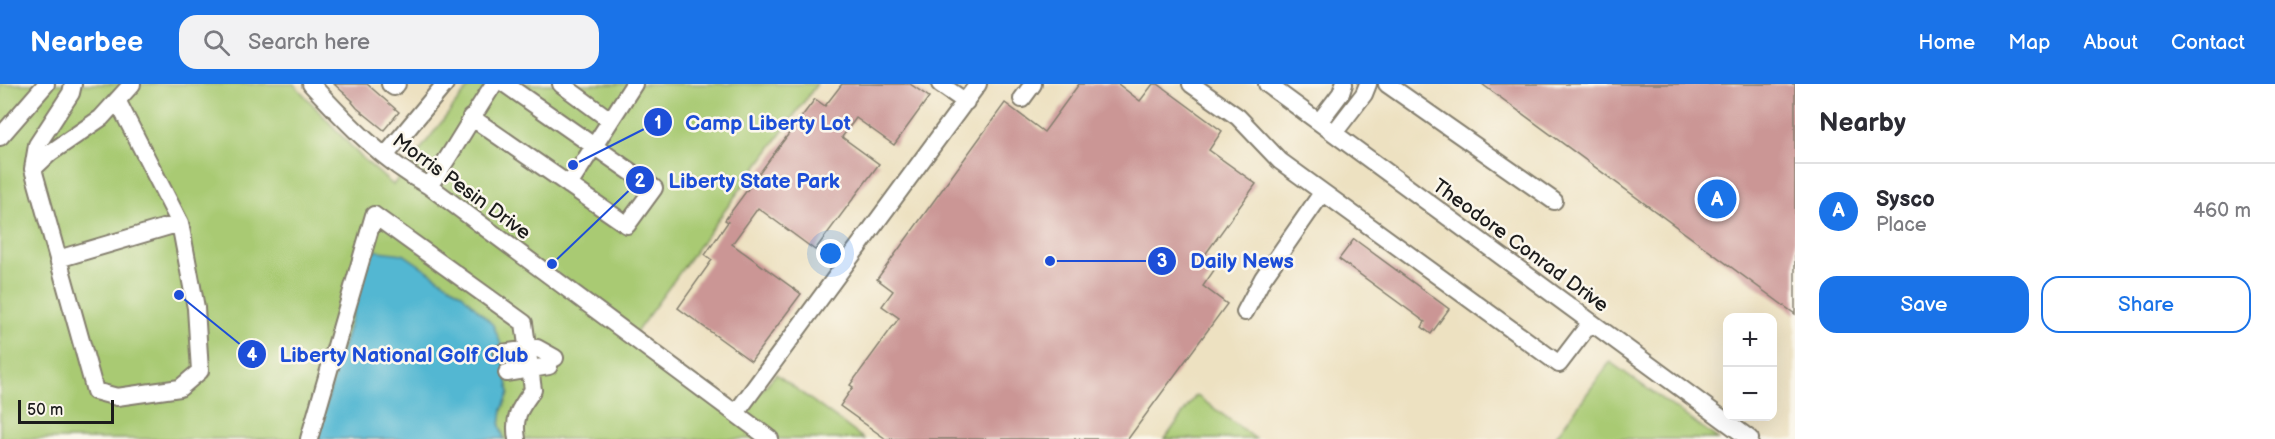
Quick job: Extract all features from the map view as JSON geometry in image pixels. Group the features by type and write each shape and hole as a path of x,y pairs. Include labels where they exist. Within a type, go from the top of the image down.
{"street":[{"path":"2,132 46,84"},
{"path":"73,84 71,93 38,145 33,169 95,391 117,397 180,388 200,371 196,308 180,223 117,100"},
{"path":"33,169 50,153 101,118 132,84"},
{"name":"Morris Pesin Drive","path":"311,84 355,130 408,175 429,186 770,439"},
{"path":"390,84 394,87 397,84"},
{"path":"385,156 445,84"},
{"path":"429,186 456,147 471,117 494,84"},
{"path":"471,117 627,225 654,188 505,84"},
{"path":"561,84 610,120"},
{"path":"940,84 966,102"},
{"path":"736,413 978,84"},
{"path":"1022,99 1033,84"},
{"path":"1191,84 1238,117 1280,161 1322,193 1559,364 1592,322"},
{"name":"Theodore Conrad Drive","path":"1267,84 1750,439"},
{"path":"1319,122 1341,93 1344,84"},
{"path":"1334,133 1364,94 1368,84"},
{"path":"1387,84 1554,201"},
{"path":"569,184 629,86"},
{"path":"1245,312 1263,278 1322,193"},
{"path":"309,439 374,215 524,323 532,390 519,408 514,425 517,439"},
{"path":"58,259 180,223"},
{"path":"502,353 537,348 552,362 507,373"}],"green space":[{"path":"0,84 294,84 361,157 393,185 471,84 817,84 629,342 736,419 776,374 864,439 504,439 500,426 502,410 509,393 501,344 462,294 403,254 316,439 0,439"},
{"path":"1610,362 1718,439 1554,439"},
{"path":"1196,395 1256,439 1165,439"}],"water":[{"path":"371,250 403,254 462,294 493,325 501,344 509,393 502,410 500,426 504,439 316,439"}],"building":[{"path":"334,84 367,84 399,112 384,130 357,108 353,101"},
{"path":"842,84 910,84 929,97 894,145 856,118 842,137 879,164 815,250 758,208 732,244 801,294 751,361 678,308 712,260 705,255 728,222 725,220 815,99 825,106"},
{"path":"1079,84 1118,84 1140,101 1153,84 1158,84 1222,131 1209,150 1256,184 1204,256 1217,266 1203,286 1227,304 1128,439 886,439 840,406 853,387 850,385 899,318 882,306 893,291 877,279 1005,103 1044,132"},
{"path":"1482,84 1795,84 1795,314"},
{"path":"1354,239 1449,309 1431,334 1422,327 1425,322 1339,259"}],"place":[{"name":"Camp Liberty Lot","path":"573,165"},
{"name":"Sysco","path":"1717,199"},
{"name":"Daily News","path":"1050,261"},
{"name":"Liberty State Park","path":"552,264"},
{"name":"Liberty National Golf Club","path":"179,295"}]}
